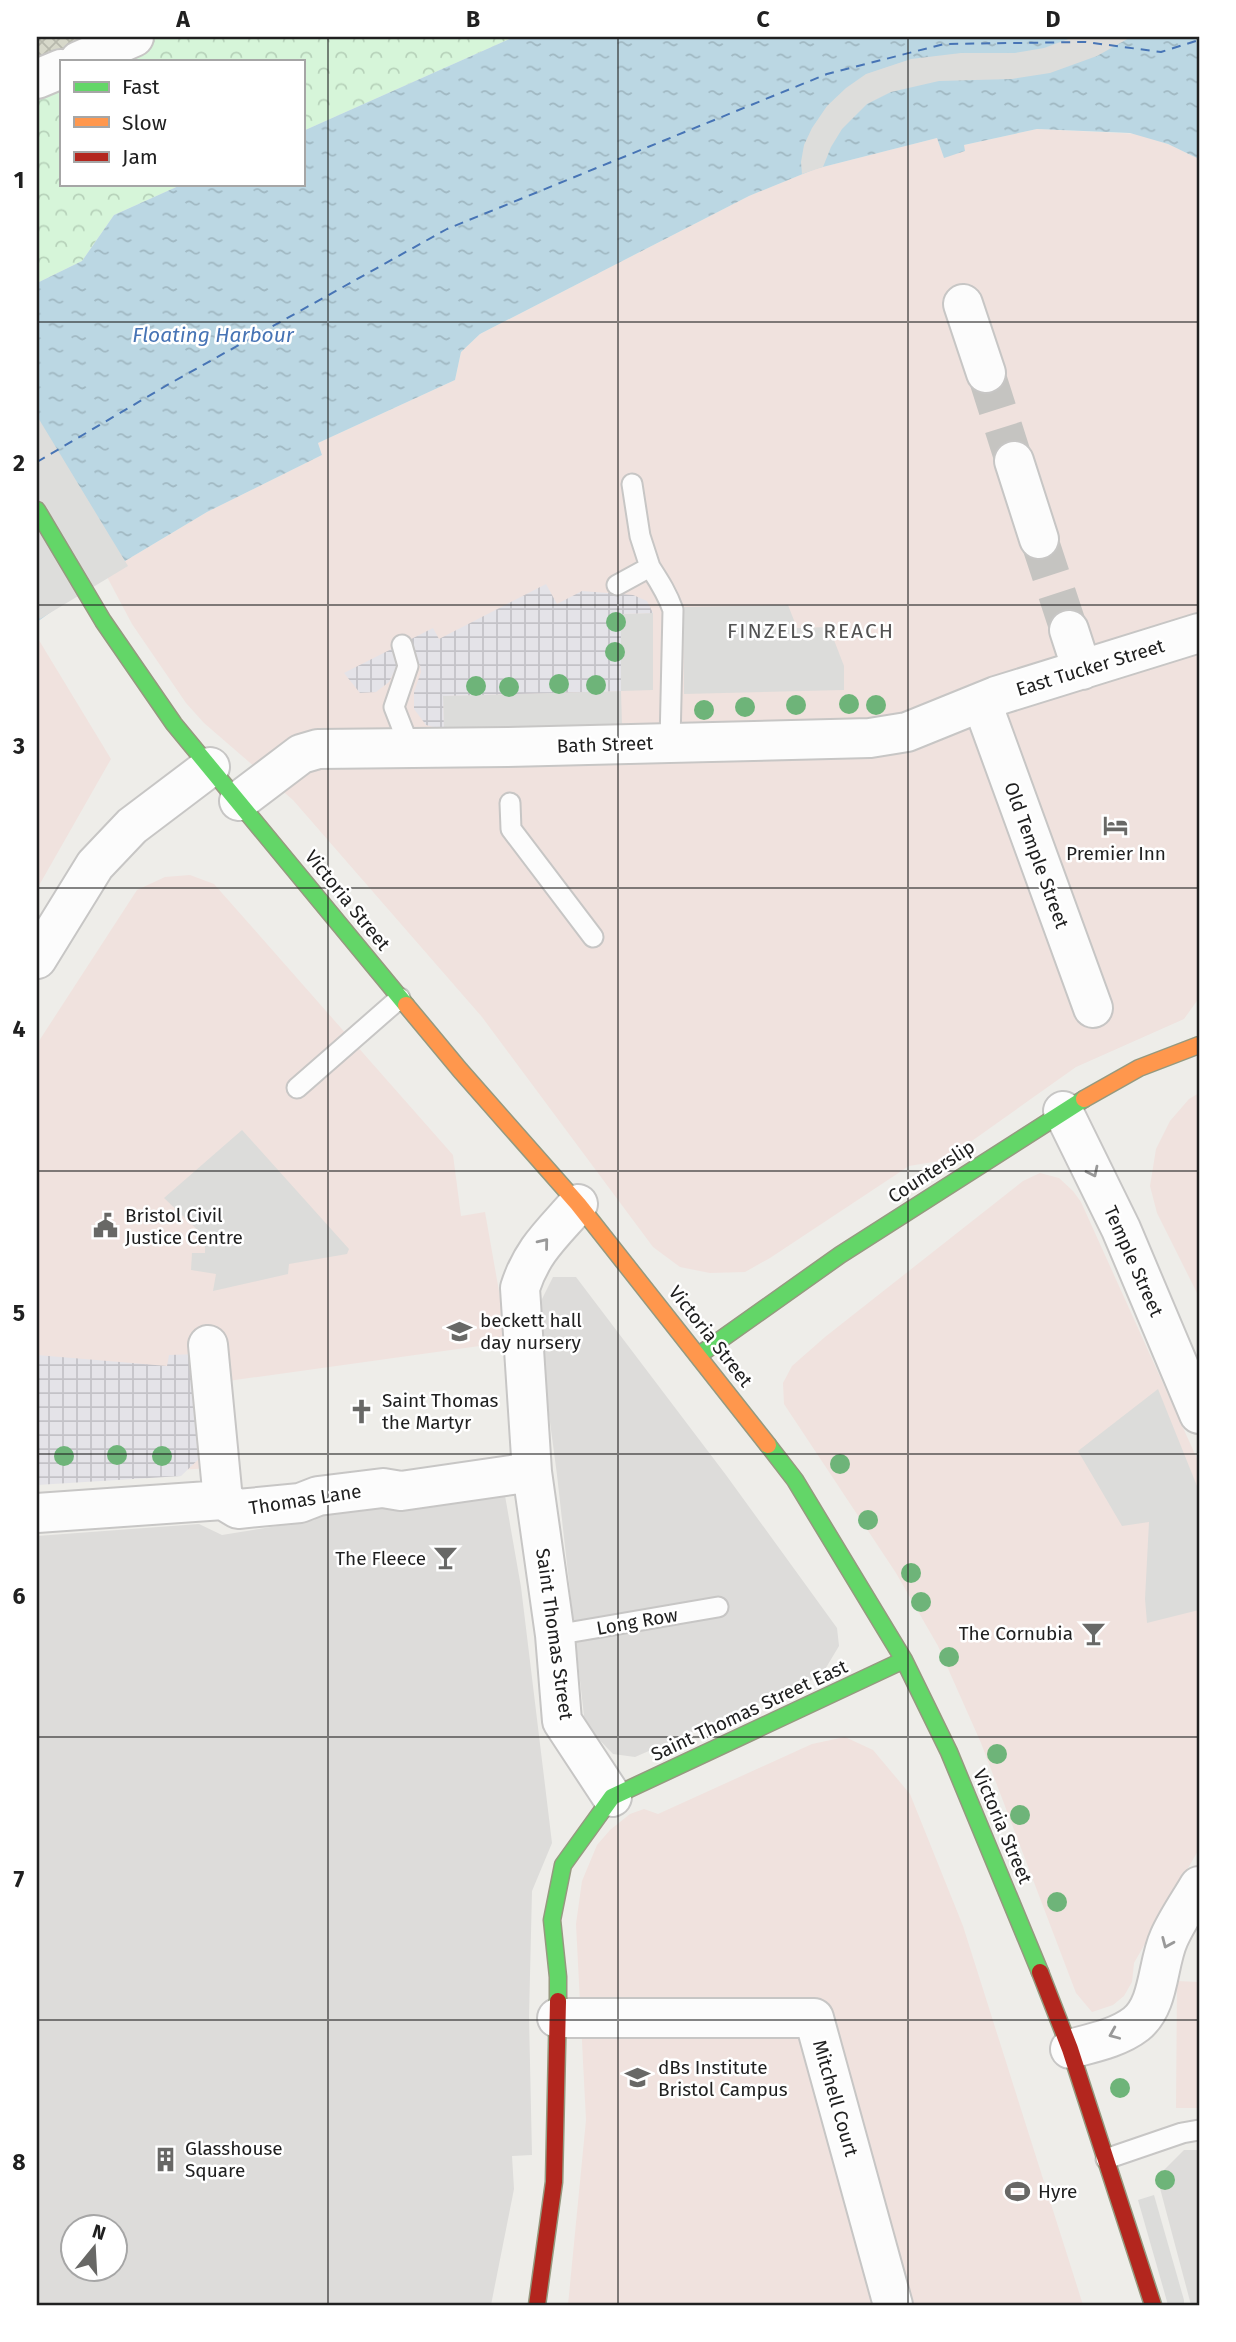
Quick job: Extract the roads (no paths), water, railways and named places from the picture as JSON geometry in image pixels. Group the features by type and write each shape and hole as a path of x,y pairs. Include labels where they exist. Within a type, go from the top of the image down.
{"main road":[{"name":"Victoria Street","path":"37,510 134,669 174,724 460,1070 578,1204 795,1480 904,1660 949,1752 1070,2049 1153,2305"},
{"name":"Counterslip","path":"699,1355 840,1255 1063,1111 1139,1068 1199,1045"},
{"name":"Saint Thomas Street East","path":"612,1797 904,1660"},
{"path":"537,2305 554,2182 558,1977 552,1920 562,1864 612,1797"}],"street":[{"path":"81,60 134,37"},
{"path":"37,79 60,69"},
{"path":"963,304 986,373"},
{"path":"1014,461 1039,539"},
{"path":"1069,630 1082,670"},
{"name":"East Tucker Street","path":"982,703 996,696 1199,633"},
{"name":"Bath Street","path":"239,801 301,754 318,749 410,748 509,756 670,742 870,738 907,732 982,703"},
{"name":"Old Temple Street","path":"982,703 1093,1008"},
{"path":"37,960 95,865 132,826 211,767"},
{"name":"Temple Street","path":"1063,1111 1121,1229 1199,1413"},
{"name":"Saint Thomas Street","path":"578,1204 528,1265 520,1288 532,1472 555,1635 562,1721 612,1797"},
{"path":"208,1345 223,1500"},
{"name":"Thomas Lane","path":"37,1513 223,1500 238,1509 300,1503 318,1496 383,1488 401,1491 532,1472"},
{"path":"1070,2049 1117,2034 1137,2023 1149,2007 1169,1937 1199,1886"},
{"name":"Mitchell Court","path":"557,2018 814,2018 893,2305"}],"lane":[{"path":"632,484 640,536 650,567 665,588 673,610 670,742"},
{"path":"617,585 650,567"},
{"path":"402,645 408,666 394,707 410,748"},
{"path":"510,803 511,828 593,937"},
{"path":"297,1088 400,998"},
{"name":"Long Row","path":"555,1635 718,1607"},
{"path":"1106,2159 1182,2133 1199,2130"}],"water":[{"name":"Floating Harbour","path":"514,37 1199,37 1199,159 1168,144 1130,133 1037,129 964,145 965,151 944,158 937,138 815,169 749,196 480,334 461,352 455,380 318,443 322,455 207,512 105,573 37,622 37,283 82,261 114,215 179,186 304,186 304,131"}],"tunnel":[{"path":"986,373 1014,461"},
{"path":"1039,539 1069,630"}],"place":[{"name":"Premier Inn","path":"1116,825"},
{"name":"Bristol Civil Justice Centre","path":"105,1226"},
{"name":"beckett hall day nursery","path":"460,1331"},
{"name":"Saint Thomas the Martyr","path":"362,1411"},
{"name":"The Fleece","path":"446,1558"},
{"name":"The Cornubia","path":"1093,1633"},
{"name":"dBs Institute Bristol Campus","path":"638,2078"},
{"name":"Glasshouse Square","path":"165,2159"},
{"name":"Hyre","path":"1018,2191"}],"district":[{"name":"FINZELS REACH","path":"811,631"}]}
